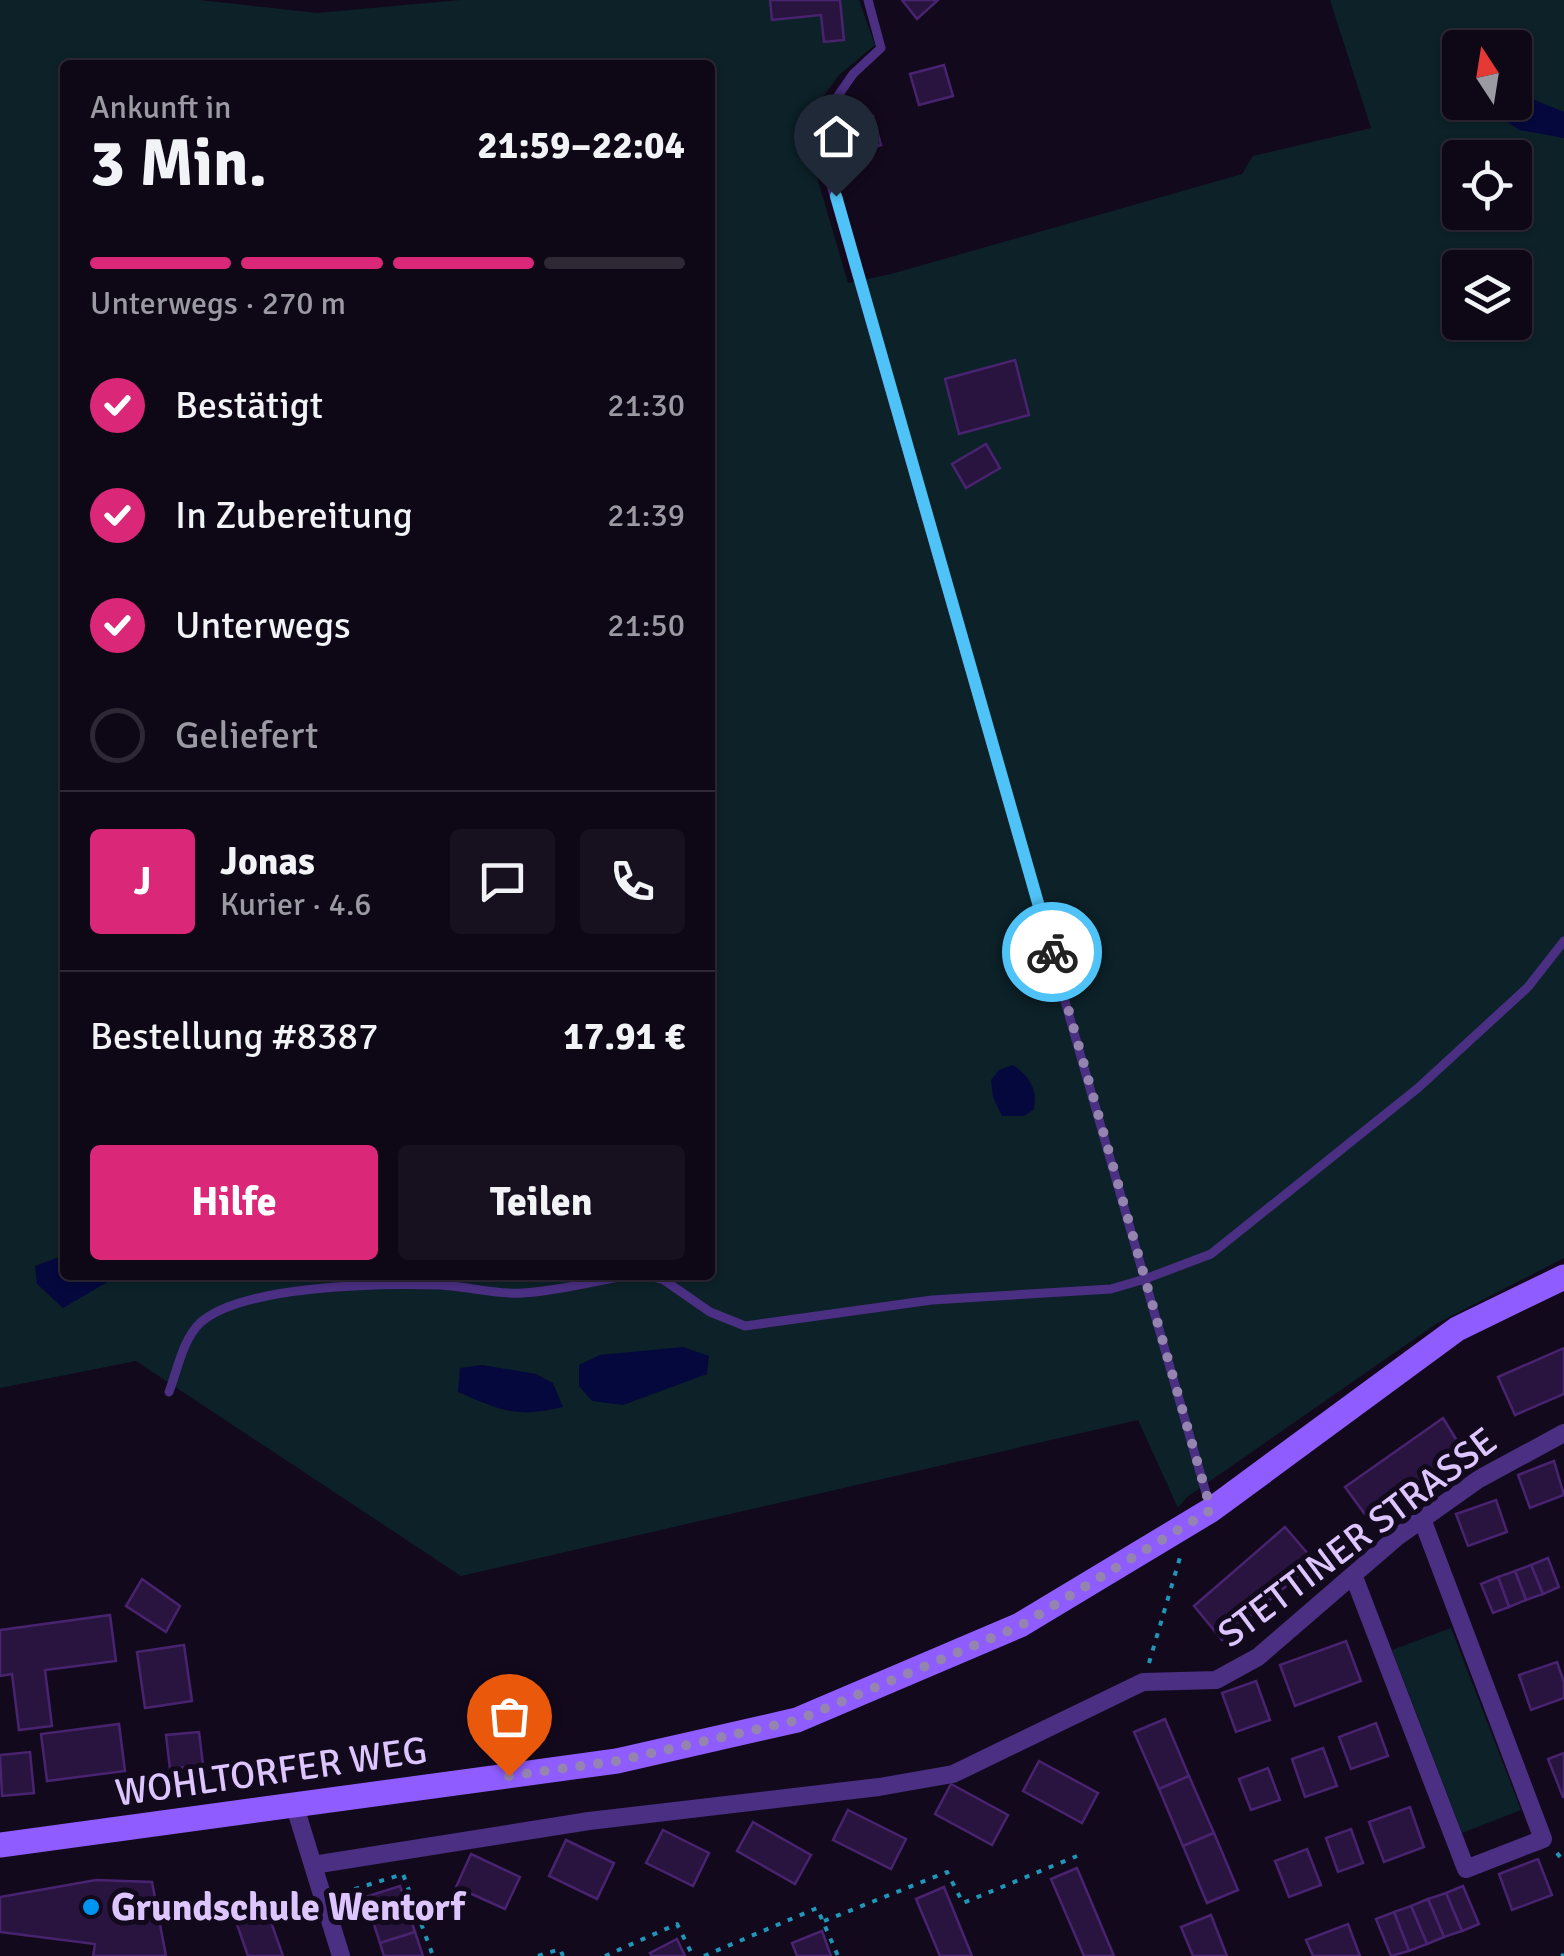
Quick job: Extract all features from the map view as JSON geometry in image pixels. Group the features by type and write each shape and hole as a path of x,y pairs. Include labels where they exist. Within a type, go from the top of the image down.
{"main road":[{"name":"WOHLTORFER WEG","path":"0,1845 617,1761 798,1720 1020,1626 1211,1510 1457,1329 1564,1276"}],"street":[{"name":"STETTINER STRASSE","path":"313,1865 589,1821 879,1787 954,1774 1143,1682 1216,1680 1258,1657 1422,1519 1479,1480 1564,1433"},
{"path":"1354,1576 1466,1869 1543,1839 1422,1519"},
{"path":"295,1807 340,1956"}],"lane":[{"path":"868,0 881,48 852,74 816,130 1211,1510"},
{"path":"664,1280 710,1312 744,1326 902,1303 1111,1289 1146,1279 1211,1254 1403,1100 1528,987 1564,940"},
{"path":"168,1392 192,1331 202,1320 234,1303 366,1286 440,1285 522,1293 599,1280"}],"path":[{"path":"1143,1682 1181,1554"},
{"path":"824,1920 947,1872 962,1903 1077,1856"},
{"path":"323,1898 403,1874 432,1956"},
{"path":"704,1956 817,1908 838,1956"},
{"path":"604,1956 677,1924 693,1956"},
{"path":"538,1956 560,1948 563,1956"}],"shaded area":[{"path":"0,0 200,0 317,13 460,0 859,0 875,45 839,75 802,126 848,283 1242,174 1253,156 1371,128 1330,0 1564,0 1564,1258 1436,1324 1187,1497 1178,1508 1138,1420 461,1576 136,1361 0,1388"},
{"path":"1532,99 1564,112 1564,138 1520,130 1504,120 1532,120"},
{"path":"1013,1065 1033,1089 1034,1109 1024,1116 1002,1116 993,1097 991,1080 999,1070"},
{"path":"60,1257 60,1280 109,1281 63,1308 37,1284 35,1266"},
{"path":"683,1347 709,1356 707,1374 623,1405 592,1401 579,1386 579,1365 600,1355"},
{"path":"482,1365 536,1374 553,1383 563,1407 509,1411 458,1392 460,1368"},
{"path":"1451,1628 1521,1810 1462,1833 1392,1650"}],"building":[{"path":"770,0 840,0 844,40 824,42 821,15 772,20"},
{"path":"902,0 938,0 917,19"},
{"path":"944,65 953,96 919,105 910,74"},
{"path":"873,116 881,145 861,150 853,122"},
{"path":"1015,360 1029,415 959,434 945,379"},
{"path":"986,444 1000,468 966,488 952,464"},
{"path":"1564,1348 1564,1394 1515,1415 1498,1377"},
{"path":"1443,1418 1462,1449 1367,1517 1345,1487"},
{"path":"1554,1461 1564,1495 1530,1508 1518,1475"},
{"path":"1496,1500 1507,1532 1468,1546 1456,1514"},
{"path":"1285,1527 1315,1562 1222,1640 1194,1606"},
{"path":"1548,1558 1559,1587 1543,1594 1531,1565"},
{"path":"1531,1565 1543,1594 1526,1600 1515,1571"},
{"path":"1515,1571 1526,1600 1509,1607 1498,1577"},
{"path":"1498,1577 1509,1607 1493,1613 1481,1584"},
{"path":"142,1579 180,1606 166,1632 126,1606"},
{"path":"110,1615 116,1661 45,1670 52,1726 19,1730 12,1674 0,1676 0,1630"},
{"path":"1346,1641 1361,1681 1295,1706 1280,1665"},
{"path":"184,1645 192,1701 145,1708 137,1652"},
{"path":"1557,1662 1564,1682 1564,1698 1531,1710 1519,1675"},
{"path":"1256,1681 1270,1720 1236,1732 1222,1693"},
{"path":"1165,1719 1189,1776 1159,1789 1134,1732"},
{"path":"1376,1723 1388,1756 1351,1769 1339,1737"},
{"path":"119,1724 125,1771 47,1781 41,1734"},
{"path":"199,1732 203,1765 170,1769 166,1735"},
{"path":"1323,1748 1337,1786 1305,1797 1292,1759"},
{"path":"30,1752 34,1793 2,1796 0,1755"},
{"path":"1564,1753 1564,1797 1563,1797 1548,1759"},
{"path":"1039,1761 1098,1793 1082,1823 1023,1791"},
{"path":"1268,1768 1280,1800 1251,1810 1239,1779"},
{"path":"1189,1776 1214,1833 1183,1846 1159,1789"},
{"path":"951,1784 1008,1815 992,1845 935,1814"},
{"path":"1410,1807 1424,1847 1384,1862 1369,1822"},
{"path":"848,1810 906,1839 891,1869 833,1840"},
{"path":"753,1822 811,1855 795,1884 737,1851"},
{"path":"1351,1829 1363,1863 1338,1872 1326,1838"},
{"path":"663,1830 709,1853 693,1886 646,1863"},
{"path":"1214,1833 1238,1890 1207,1903 1183,1846"},
{"path":"566,1840 614,1863 597,1899 549,1876"},
{"path":"1307,1849 1321,1885 1289,1897 1275,1861"},
{"path":"471,1854 520,1877 505,1909 456,1887"},
{"path":"1538,1859 1552,1895 1512,1910 1499,1874"},
{"path":"1077,1868 1114,1956 1084,1956 1051,1879"},
{"path":"96,1880 152,1882 166,1956 93,1956 95,1944 0,1932 0,1897"},
{"path":"400,1886 415,1932 380,1943 365,1897"},
{"path":"1463,1886 1479,1924 1462,1931 1446,1893"},
{"path":"944,1887 972,1956 940,1956 916,1899"},
{"path":"1446,1893 1462,1931 1444,1937 1428,1899"},
{"path":"1428,1899 1444,1937 1427,1944 1411,1906"},
{"path":"264,1902 283,1956 248,1956 233,1913"},
{"path":"1411,1906 1427,1944 1409,1951 1394,1912"},
{"path":"1394,1912 1409,1951 1391,1956 1376,1919"},
{"path":"1211,1915 1227,1956 1193,1956 1181,1927"},
{"path":"1348,1924 1360,1956 1313,1956 1306,1940"},
{"path":"822,1931 831,1956 797,1956 792,1943"},
{"path":"415,1932 423,1956 384,1956 380,1943"},
{"path":"677,1939 685,1956 650,1953"}],"way so far":[{"path":"509,1776 617,1761 798,1720 1020,1626 1211,1510 1052,952"}],"place":[{"name":"Grundschule Wentorf","path":"91,1907"}],"route":[{"path":"836,196 1052,952"}]}
